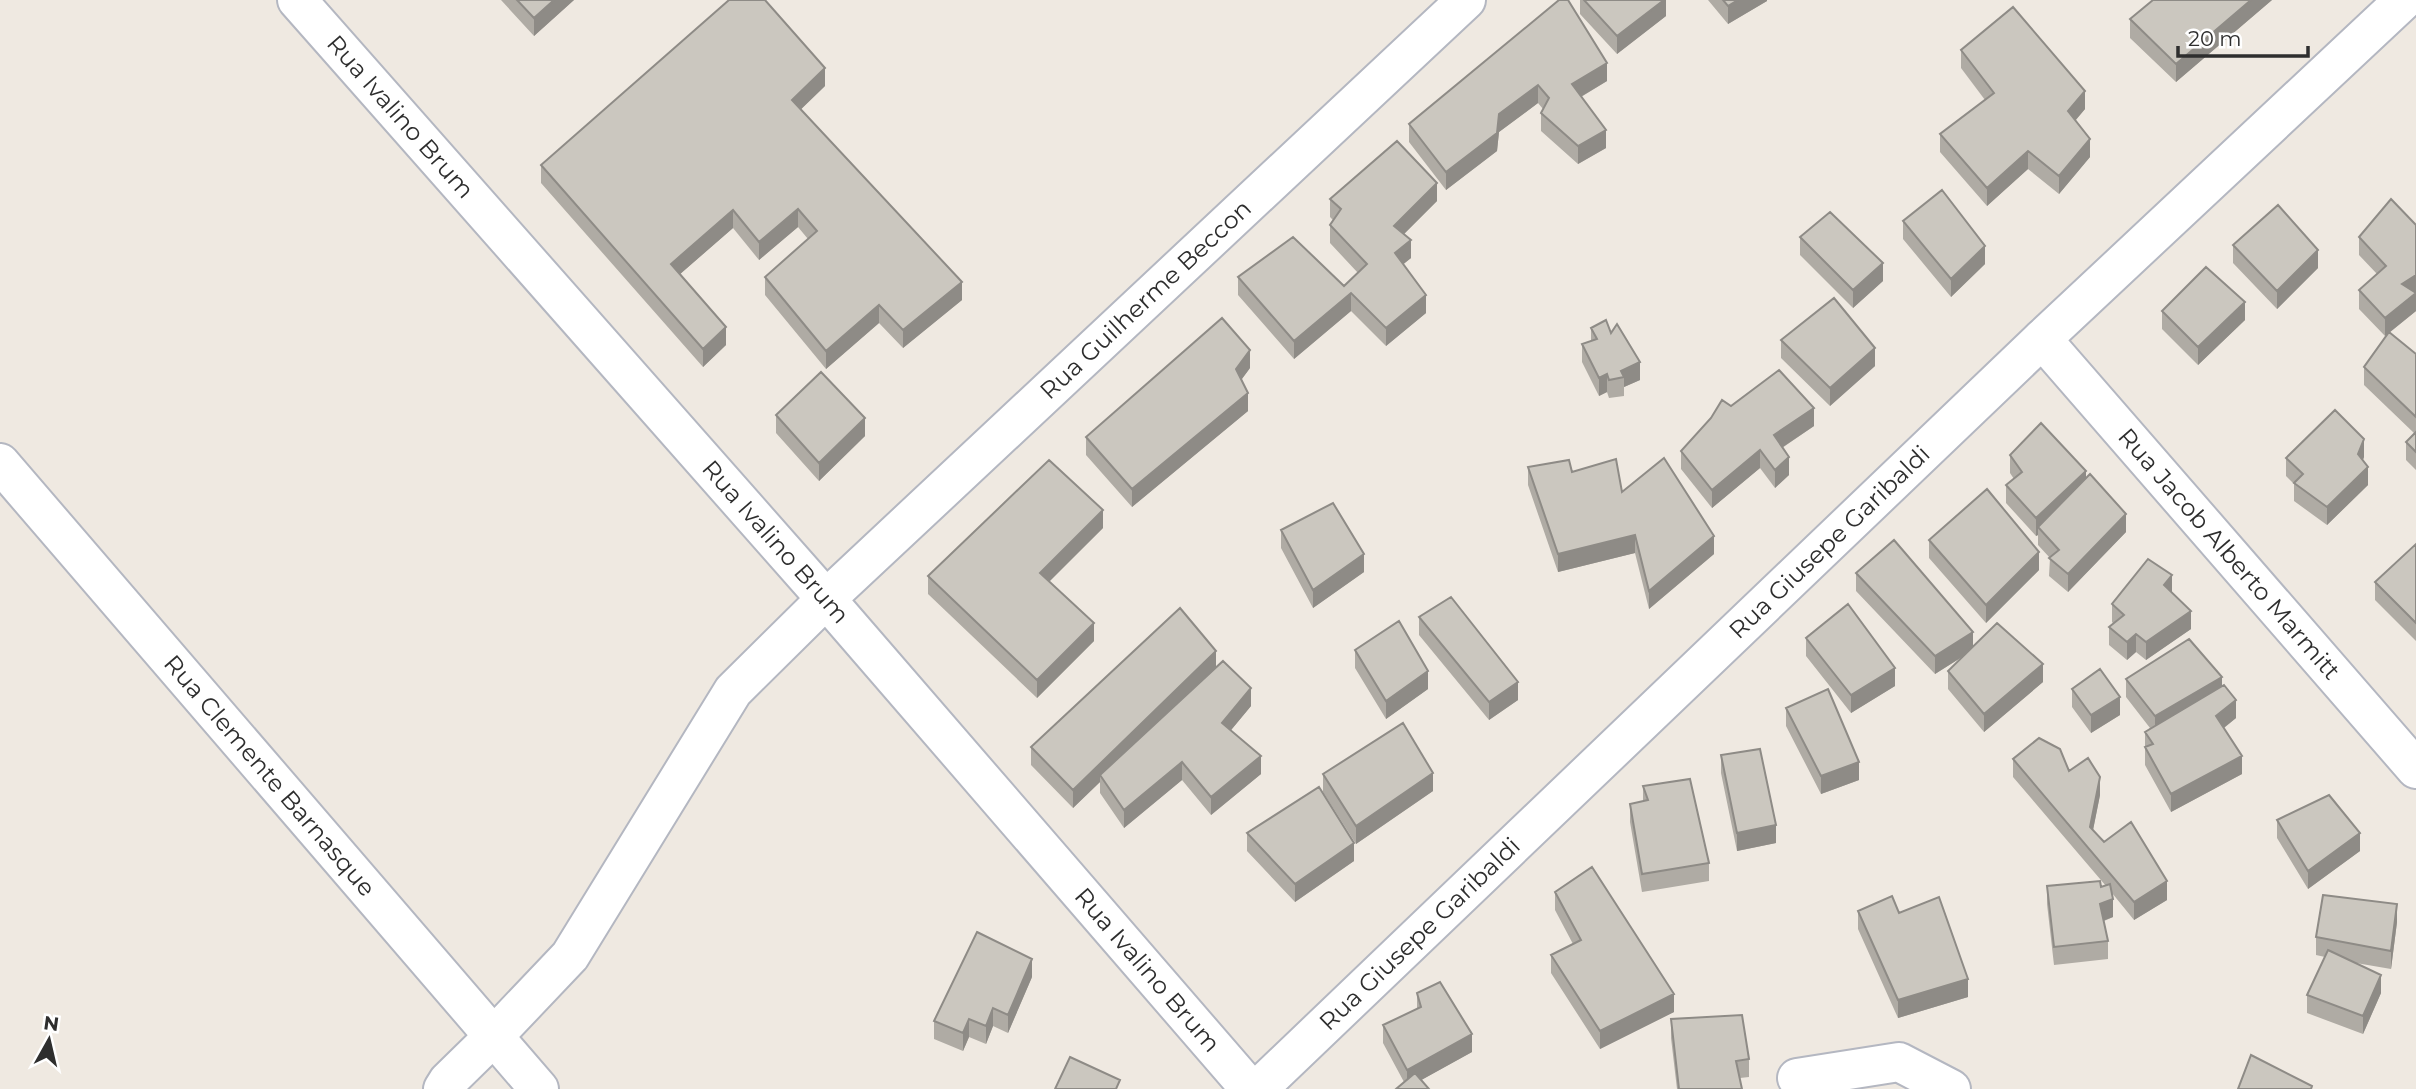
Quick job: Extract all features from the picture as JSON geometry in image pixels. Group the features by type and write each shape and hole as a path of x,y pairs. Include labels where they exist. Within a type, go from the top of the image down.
{"street":[{"name":"Rua Ivalino Brum","path":"297,0 826,599 1250,1089"},
{"name":"Rua Guilherme Beccon","path":"443,1089 447,1081 494,1037 570,956 733,691 826,599 1466,0"},
{"name":"Rua Giusepe Garibaldi","path":"1258,1089 2042,338 2404,0"},
{"name":"Rua Jacob Alberto Marmitt","path":"2042,338 2416,769"},
{"name":"Rua Clemente Barnasque","path":"0,463 539,1089"},
{"path":"1797,1079 1899,1062 1951,1089"}],"building":[{"path":"517,0 554,0 534,18"},
{"path":"729,0 765,0 825,68 792,100 962,282 903,330 879,305 826,351 765,277 817,231 798,209 759,242 733,210 671,264 726,327 703,349 541,165"},
{"path":"1559,0 1568,0 1607,63 1572,84 1606,130 1578,146 1541,113 1549,98 1538,85 1499,114 1497,133 1446,172 1409,124"},
{"path":"1584,0 1664,0 1617,36"},
{"path":"1723,0 1738,0 1728,6"},
{"path":"2153,0 2251,0 2176,64 2130,19"},
{"path":"2013,7 2085,91 2068,111 2090,139 2059,176 2028,151 1987,188 1940,134 1994,93 1961,50"},
{"path":"1397,141 1437,183 1394,226 1411,240 1395,253 1426,295 1386,328 1351,293 1294,341 1238,277 1293,237 1344,286 1367,264 1330,225 1341,209 1330,199"},
{"path":"1942,190 1985,246 1951,279 1903,221"},
{"path":"2391,199 2416,225 2416,275 2402,284 2416,293 2385,318 2359,290 2386,266 2359,237"},
{"path":"2278,205 2318,250 2277,291 2233,245"},
{"path":"1830,212 1883,263 1853,290 1800,237"},
{"path":"2206,267 2245,302 2198,347 2162,311"},
{"path":"1834,298 1875,348 1830,388 1781,340"},
{"path":"1222,318 1250,350 1236,369 1248,393 1132,489 1086,437"},
{"path":"1606,320 1611,333 1617,324 1640,362 1621,371 1624,377 1609,380 1607,374 1599,378 1582,344 1597,339 1591,328"},
{"path":"2389,332 2416,354 2416,417 2364,367"},
{"path":"1779,370 1814,408 1774,435 1789,457 1775,470 1760,450 1712,490 1681,451 1711,418 1722,400 1731,406"},
{"path":"821,372 865,418 819,463 776,415"},
{"path":"2335,410 2364,439 2358,454 2368,467 2327,507 2294,483 2303,474 2286,458"},
{"path":"2041,423 2086,471 2036,518 2006,485 2022,472 2010,455"},
{"path":"2416,432 2416,452 2406,442"},
{"path":"1664,458 1714,536 1649,591 1635,535 1558,554 1528,467 1569,460 1572,472 1616,459 1622,492"},
{"path":"1049,460 1103,510 1040,573 1094,623 1037,680 928,576"},
{"path":"2090,474 2126,514 2068,574 2049,558 2059,550 2038,527"},
{"path":"1987,489 2039,552 1986,605 1929,540"},
{"path":"1333,503 1364,554 1313,590 1281,530"},
{"path":"1894,540 1973,632 1935,656 1856,573"},
{"path":"2416,544 2416,623 2375,582"},
{"path":"2148,559 2172,575 2164,585 2191,611 2146,642 2136,634 2127,642 2109,627 2124,615 2112,604"},
{"path":"1451,597 1518,682 1489,702 1419,617"},
{"path":"1848,604 1895,668 1851,695 1806,638"},
{"path":"1180,608 1216,651 1073,790 1031,747"},
{"path":"1399,621 1428,671 1386,701 1355,650"},
{"path":"1997,623 2043,664 1984,714 1948,671"},
{"path":"2189,639 2222,677 2155,716 2126,679"},
{"path":"1223,661 1251,688 1222,723 1261,756 1211,797 1182,762 1124,810 1100,775"},
{"path":"2100,669 2120,697 2091,715 2072,689"},
{"path":"2224,685 2236,700 2216,716 2242,756 2171,794 2145,747 2153,744 2145,732"},
{"path":"1828,689 1859,762 1821,776 1786,708"},
{"path":"1403,723 1433,773 1356,826 1323,774"},
{"path":"2039,738 2060,749 2069,771 2088,758 2100,777 2090,827 2104,842 2131,822 2167,881 2134,902 2013,759"},
{"path":"1760,749 1776,825 1737,833 1721,755"},
{"path":"1690,779 1709,863 1642,874 1630,804 1648,800 1643,786"},
{"path":"1319,787 1354,843 1295,884 1247,833"},
{"path":"2329,795 2360,833 2308,871 2277,820"},
{"path":"1592,867 1674,994 1600,1031 1551,955 1581,940 1555,892"},
{"path":"2100,881 2101,887 2110,884 2113,899 2100,904 2108,941 2054,947 2047,886"},
{"path":"2323,895 2397,904 2391,951 2316,937"},
{"path":"1892,896 1899,913 1939,897 1968,979 1898,1000 1858,911"},
{"path":"977,932 1032,959 1008,1015 993,1008 986,1026 969,1019 963,1033 934,1021"},
{"path":"2328,950 2381,975 2363,1016 2307,995"},
{"path":"1440,982 1472,1034 1407,1070 1383,1025 1421,1007 1417,993"},
{"path":"1742,1015 1749,1059 1736,1061 1742,1089 1679,1089 1671,1019"},
{"path":"2251,1055 2312,1086 2311,1089 2238,1089"},
{"path":"1070,1057 1120,1080 1116,1089 1055,1089"},
{"path":"1415,1073 1429,1089 1396,1089"}]}
